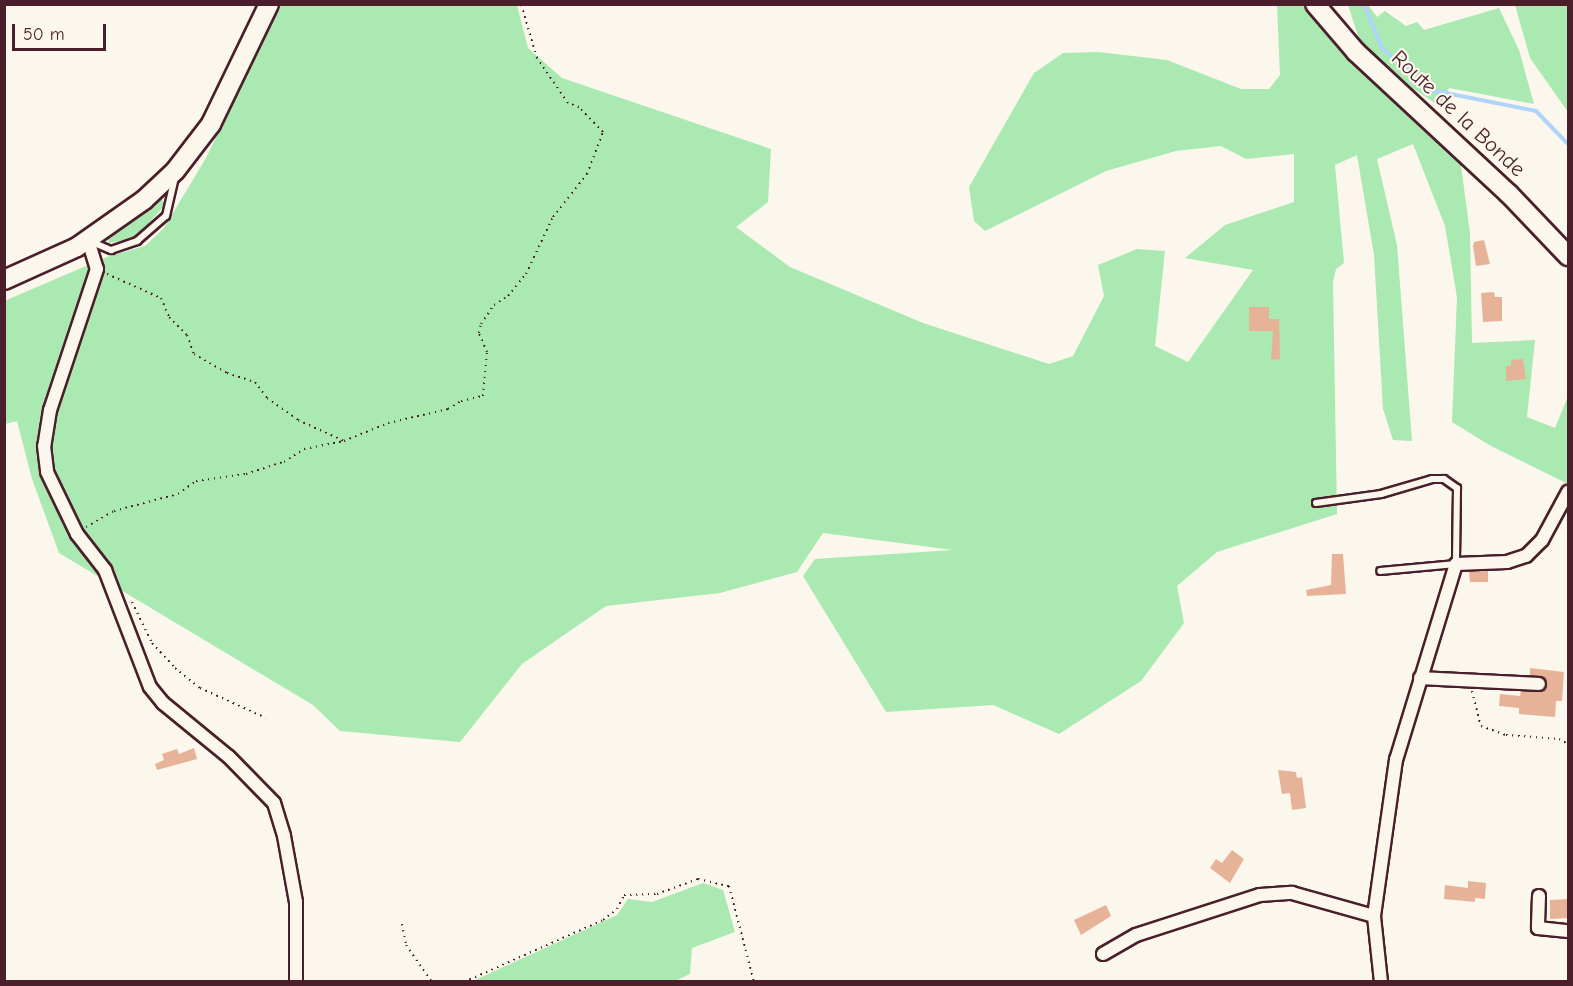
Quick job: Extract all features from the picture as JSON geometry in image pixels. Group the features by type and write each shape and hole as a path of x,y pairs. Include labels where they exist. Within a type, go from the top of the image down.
{"street":[{"path":"4,280 88,240 144,200 175,171 211,124 269,4"},
{"name":"Route de la Bonde","path":"1316,4 1356,52 1509,194 1569,256"},
{"path":"88,240 97,269 50,410 44,446 47,472 77,534 105,570 116,593 150,687 163,703 229,757 274,803 284,836 296,902 296,981"},
{"path":"1381,981 1374,916 1396,760 1456,564 1507,562 1526,556 1542,540 1569,492"},
{"path":"1420,678 1539,684"},
{"path":"1103,954 1136,935 1260,895 1292,893 1374,916"},
{"path":"1539,896 1539,928 1569,931"}],"lane":[{"path":"88,240 111,250 137,241 166,216 175,171"},
{"path":"1316,503 1382,494 1444,479 1457,488 1456,564 1380,571"}],"path":[{"path":"77,534 114,511 178,494 196,481 246,474 284,462 304,449 344,441 388,423 448,410 461,401 483,396 487,352 479,333 481,324 494,305 508,296 526,274 553,217 587,174 603,132 579,106 568,103 537,58 521,4"},
{"path":"97,269 161,298 169,317 187,335 194,354 227,373 255,382 267,398 298,420 344,441"},
{"path":"130,599 152,644 175,668 200,688 266,718"},
{"path":"1471,682 1473,704 1481,726 1506,735 1559,739 1569,744"},
{"path":"464,981 603,920 624,896 657,894 698,879 729,886 754,981"},
{"path":"402,924 406,945 432,981"}],"green space":[{"path":"279,5 517,5 528,48 562,78 771,149 768,202 736,227 790,267 923,323 1049,364 1073,356 1104,296 1098,265 1137,249 1165,251 1155,346 1188,362 1253,270 1185,258 1225,225 1294,202 1294,154 1246,159 1221,146 1176,151 1106,171 985,231 974,221 969,187 1034,73 1063,53 1098,52 1167,60 1241,89 1269,89 1280,75 1277,5 1302,5 1376,81 1460,158 1470,233 1472,343 1535,340 1527,417 1555,428 1568,396 1568,480 1566,483 1491,446 1452,422 1457,297 1445,226 1413,144 1377,159 1397,245 1412,441 1393,440 1383,409 1374,255 1357,155 1335,165 1344,263 1336,269 1333,282 1337,514 1217,552 1177,586 1184,623 1141,681 1059,734 993,705 886,712 803,576 815,559 953,550 823,533 797,572 720,593 606,606 522,664 460,742 340,731 313,705 59,553 32,479 17,421 5,424 4,301 107,257 145,246 164,228 206,158"},
{"path":"1348,5 1368,5 1377,17 1385,11 1406,26 1417,22 1424,30 1499,8 1519,50 1534,104 1449,88 1441,107 1409,86 1360,42"},
{"path":"1515,5 1568,5 1568,112 1530,58"},
{"path":"160,198 166,204 135,238 109,243 108,239"},
{"path":"703,883 723,890 735,932 692,948 690,974 675,981 473,981 617,915 628,899 652,902"}],"building":[{"path":"1484,240 1490,264 1476,266 1474,242"},
{"path":"1494,292 1495,297 1502,297 1502,321 1483,322 1481,293"},
{"path":"1249,307 1269,307 1269,319 1279,319 1280,359 1271,360 1273,331 1249,331"},
{"path":"1523,359 1526,379 1506,381 1506,366 1511,366 1511,360"},
{"path":"1332,554 1343,554 1346,594 1307,596 1306,590 1331,585"},
{"path":"1488,571 1488,582 1470,582 1469,572"},
{"path":"1530,668 1564,672 1562,701 1556,701 1555,717 1519,714 1519,708 1499,706 1500,694 1520,696 1521,691 1546,689 1546,680 1530,675"},
{"path":"194,748 197,759 157,770 155,764 164,760 162,754 177,749 179,754"},
{"path":"1278,770 1296,772 1297,778 1302,777 1306,808 1292,810 1290,793 1282,794"},
{"path":"1232,850 1244,859 1230,883 1210,868 1216,859 1222,863"},
{"path":"1468,881 1486,883 1485,899 1475,898 1475,902 1444,899 1445,885 1468,888"},
{"path":"1569,899 1569,918 1550,919 1550,900"},
{"path":"1106,905 1111,916 1081,935 1074,920"}],"waterway":[{"path":"1364,4 1382,48 1431,90 1536,111 1568,144"}]}
